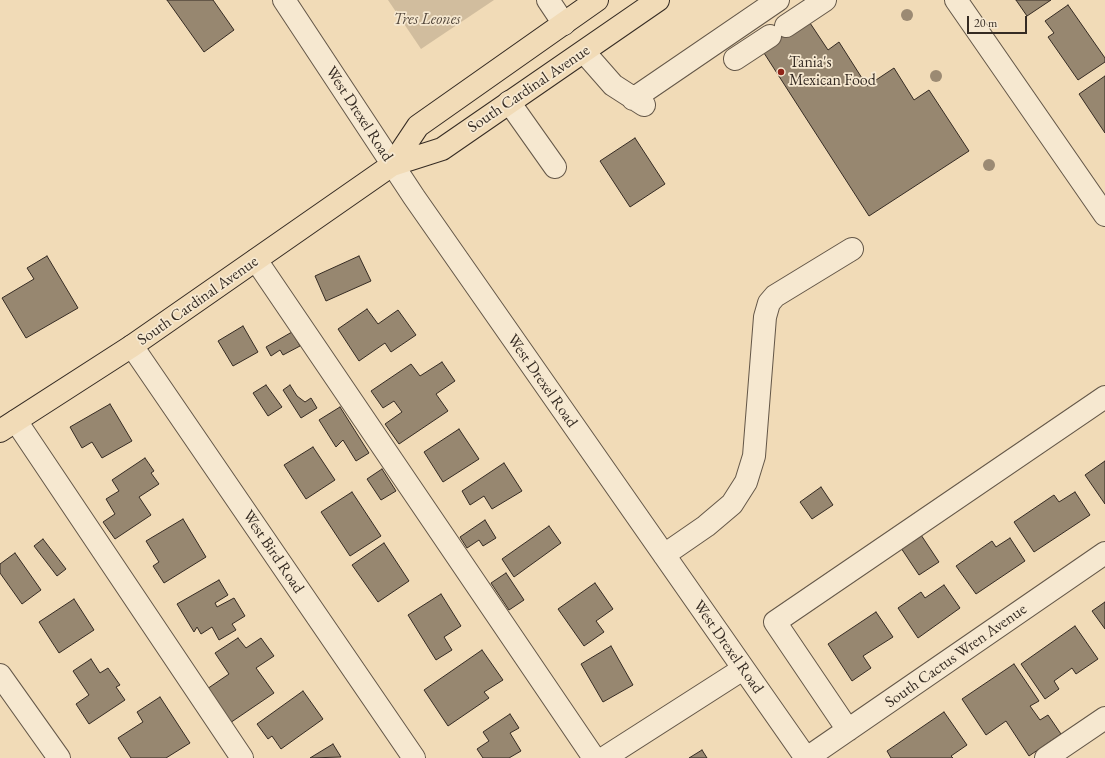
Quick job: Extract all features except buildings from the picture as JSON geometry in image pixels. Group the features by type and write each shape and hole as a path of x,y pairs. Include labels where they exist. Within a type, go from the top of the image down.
{"main road":[{"name":"South Cardinal Avenue","path":"392,165 418,126 597,0"},
{"name":"South Cardinal Avenue","path":"8,426 132,346 392,165 442,149 658,0"}],"street":[{"name":"West Drexel Road","path":"284,0 392,165 806,758"},
{"path":"548,0 564,24"},
{"path":"584,52 613,85 638,102 778,0"},
{"path":"735,59 825,0"},
{"path":"956,0 1105,215"},
{"path":"509,102 555,167"},
{"path":"664,555 706,526 732,504 746,482 754,456 765,317 769,303 775,296 852,249"},
{"path":"256,260 594,758"},
{"name":"West Bird Road","path":"132,346 414,758"},
{"path":"848,730 774,622 1105,397"},
{"path":"8,426 242,758"},
{"name":"South Cactus Wren Avenue","path":"806,758 1105,553"},
{"path":"604,758 743,669"},
{"path":"0,675 59,758"},
{"path":"1046,758 1105,718"}],"green space":[{"name":"Tres Leones","path":"388,0 494,0 421,49"}],"place":[{"name":"Tania's Mexican Food","path":"781,72"}]}
